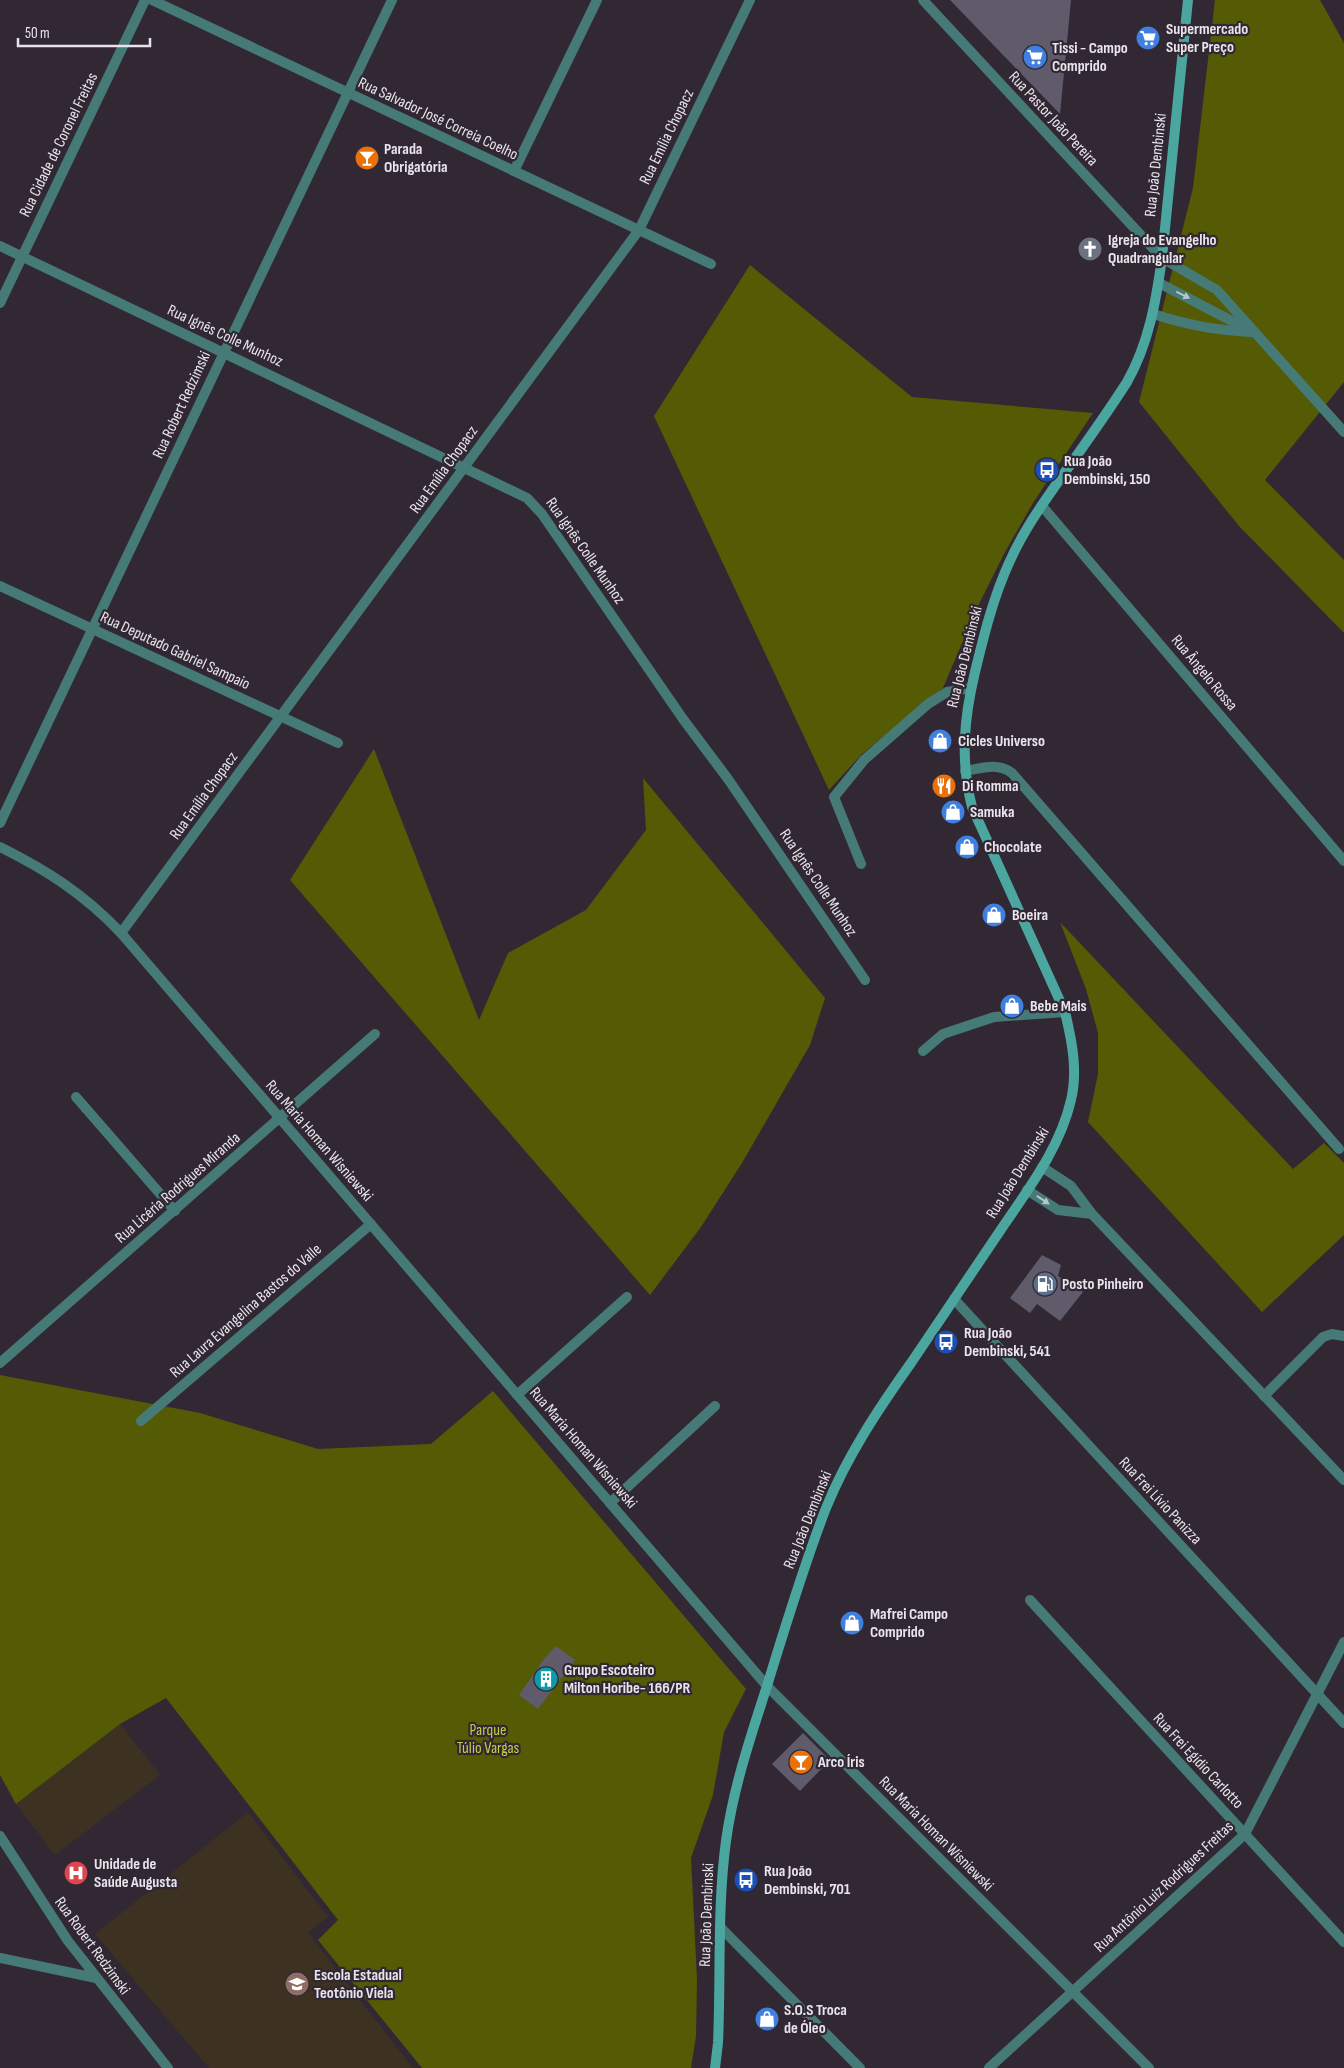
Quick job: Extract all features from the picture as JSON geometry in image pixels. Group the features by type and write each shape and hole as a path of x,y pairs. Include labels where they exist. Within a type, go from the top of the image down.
{"main road":[{"name":"Rua João Dembinski","path":"715,2068 718,2043 722,1887 726,1837 741,1769 811,1548 828,1504 845,1468 885,1401 1042,1167 1056,1144 1066,1120 1072,1097 1075,1068 1072,1039 1065,1012 979,824 968,789 965,771 963,748 965,722 983,638 998,589 1009,562 1025,530 1127,382 1147,339 1162,258 1188,0"}],"street":[{"name":"Rua Cidade de Coronel Freitas","path":"0,302 144,0"},
{"name":"Rua Salvador José Correia Coelho","path":"152,0 712,264"},
{"name":"Rua Robert Redzimski","path":"0,823 392,0"},
{"path":"514,171 597,0"},
{"name":"Rua Emília Chopacz","path":"121,933 639,230 750,0"},
{"name":"Rua Pastor João Pereira","path":"923,0 1162,258 1217,290 1344,432"},
{"name":"Rua Ignês Colle Munhoz","path":"0,246 465,466 528,498 539,509 683,719 728,778 865,980"},
{"path":"1158,283 1254,332"},
{"path":"1153,314 1190,326 1215,330 1254,332"},
{"name":"Rua Ângelo Rossa","path":"1042,506 1344,861"},
{"name":"Rua Deputado Gabriel Sampaio","path":"0,586 338,743"},
{"path":"861,864 834,797 874,751 938,696 947,692 971,688"},
{"path":"965,771 998,766 1006,768 1012,773 1339,1150"},
{"name":"Rua Maria Homan Wisniewski","path":"0,847 30,862 81,895 121,933 767,1686 1149,2068"},
{"path":"923,1051 943,1034 994,1017 1065,1012"},
{"name":"Rua Licéria Rodrigues Miranda","path":"0,1363 375,1034"},
{"path":"76,1097 175,1211"},
{"path":"1042,1167 1071,1186 1092,1214 1344,1480"},
{"path":"1027,1190 1058,1210 1092,1214"},
{"name":"Rua Laura Evangelina Bastos do Valle","path":"141,1422 371,1224"},
{"path":"517,1395 627,1297"},
{"name":"Rua Frei Lívio Panizza","path":"954,1299 1344,1723"},
{"path":"1264,1396 1323,1337 1332,1334 1344,1336"},
{"path":"610,1503 715,1406"},
{"name":"Rua Frei Egídio Carlotto","path":"1030,1600 1344,1942"},
{"name":"Rua Antônio Luiz Rodrigues Freitas","path":"988,2068 1245,1834 1344,1642"},
{"name":"Rua Robert Redzimski","path":"0,1836 46,1908 96,1978 168,2068"},
{"path":"721,1928 860,2068"},
{"path":"0,1958 96,1978"}],"shaded area":[{"path":"120,1724 160,1775 55,1855 16,1804"},
{"path":"248,1812 328,1917 308,1933 413,2068 209,2068 95,1934"}],"green space":[{"path":"1215,0 1320,0 1344,43 1344,382 1265,480 1344,560 1344,633 1239,526 1139,402 1193,188"},
{"path":"750,265 912,397 1093,413 1033,503 1005,552 976,610 943,688 861,755 829,790 654,416"},
{"path":"374,749 479,1020 508,953 586,910 646,830 643,778 825,998 810,1045 742,1163 701,1227 650,1295 290,880"},
{"path":"1060,922 1293,1169 1324,1143 1344,1163 1344,1235 1262,1312 1088,1122 1098,1074 1098,1033 1086,989"},
{"name":"Parque Túlio Vargas","path":"0,1375 200,1413 318,1449 431,1444 493,1391 746,1689 724,1732 713,1795 691,1858 697,1979 696,2036 691,2068 422,2068 318,1940 338,1920 166,1698 120,1724 16,1804 0,1775"}],"building":[{"name":"Tissi - Campo Comprido","path":"950,0 1071,0 1060,114"},
{"name":"Posto Pinheiro","path":"1042,1255 1061,1265 1058,1276 1083,1292 1060,1321 1037,1304 1030,1313 1010,1298"},
{"name":"Grupo Escoteiro Milton Horibe- 166/PR","path":"556,1646 575,1660 538,1709 519,1695 544,1659"},
{"name":"Arco Íris","path":"803,1733 830,1760 800,1791 772,1764"}],"place":[{"name":"Supermercado Super Preço","path":"1148,38"},
{"name":"Tissi - Campo Comprido","path":"1035,57"},
{"name":"Parada Obrigatória","path":"367,158"},
{"name":"Igreja do Evangelho Quadrangular","path":"1090,249"},
{"name":"Rua João Dembinski, 150","path":"1047,470"},
{"name":"Cicles Universo","path":"940,741"},
{"name":"Di Romma","path":"944,786"},
{"name":"Samuka","path":"953,812"},
{"name":"Chocolate","path":"967,847"},
{"name":"Boeira","path":"994,915"},
{"name":"Bebe Mais","path":"1012,1006"},
{"name":"Posto Pinheiro","path":"1045,1284"},
{"name":"Rua João Dembinski, 541","path":"946,1342"},
{"name":"Mafrei Campo Comprido","path":"852,1623"},
{"name":"Grupo Escoteiro Milton Horibe- 166/PR","path":"546,1679"},
{"name":"Arco Íris","path":"801,1762"},
{"name":"Unidade de Saúde Augusta","path":"76,1873"},
{"name":"Rua João Dembinski, 701","path":"746,1880"},
{"name":"Escola Estadual Teotônio Viela","path":"297,1984"},
{"name":"S.O.S Troca de Óleo","path":"767,2019"}]}
